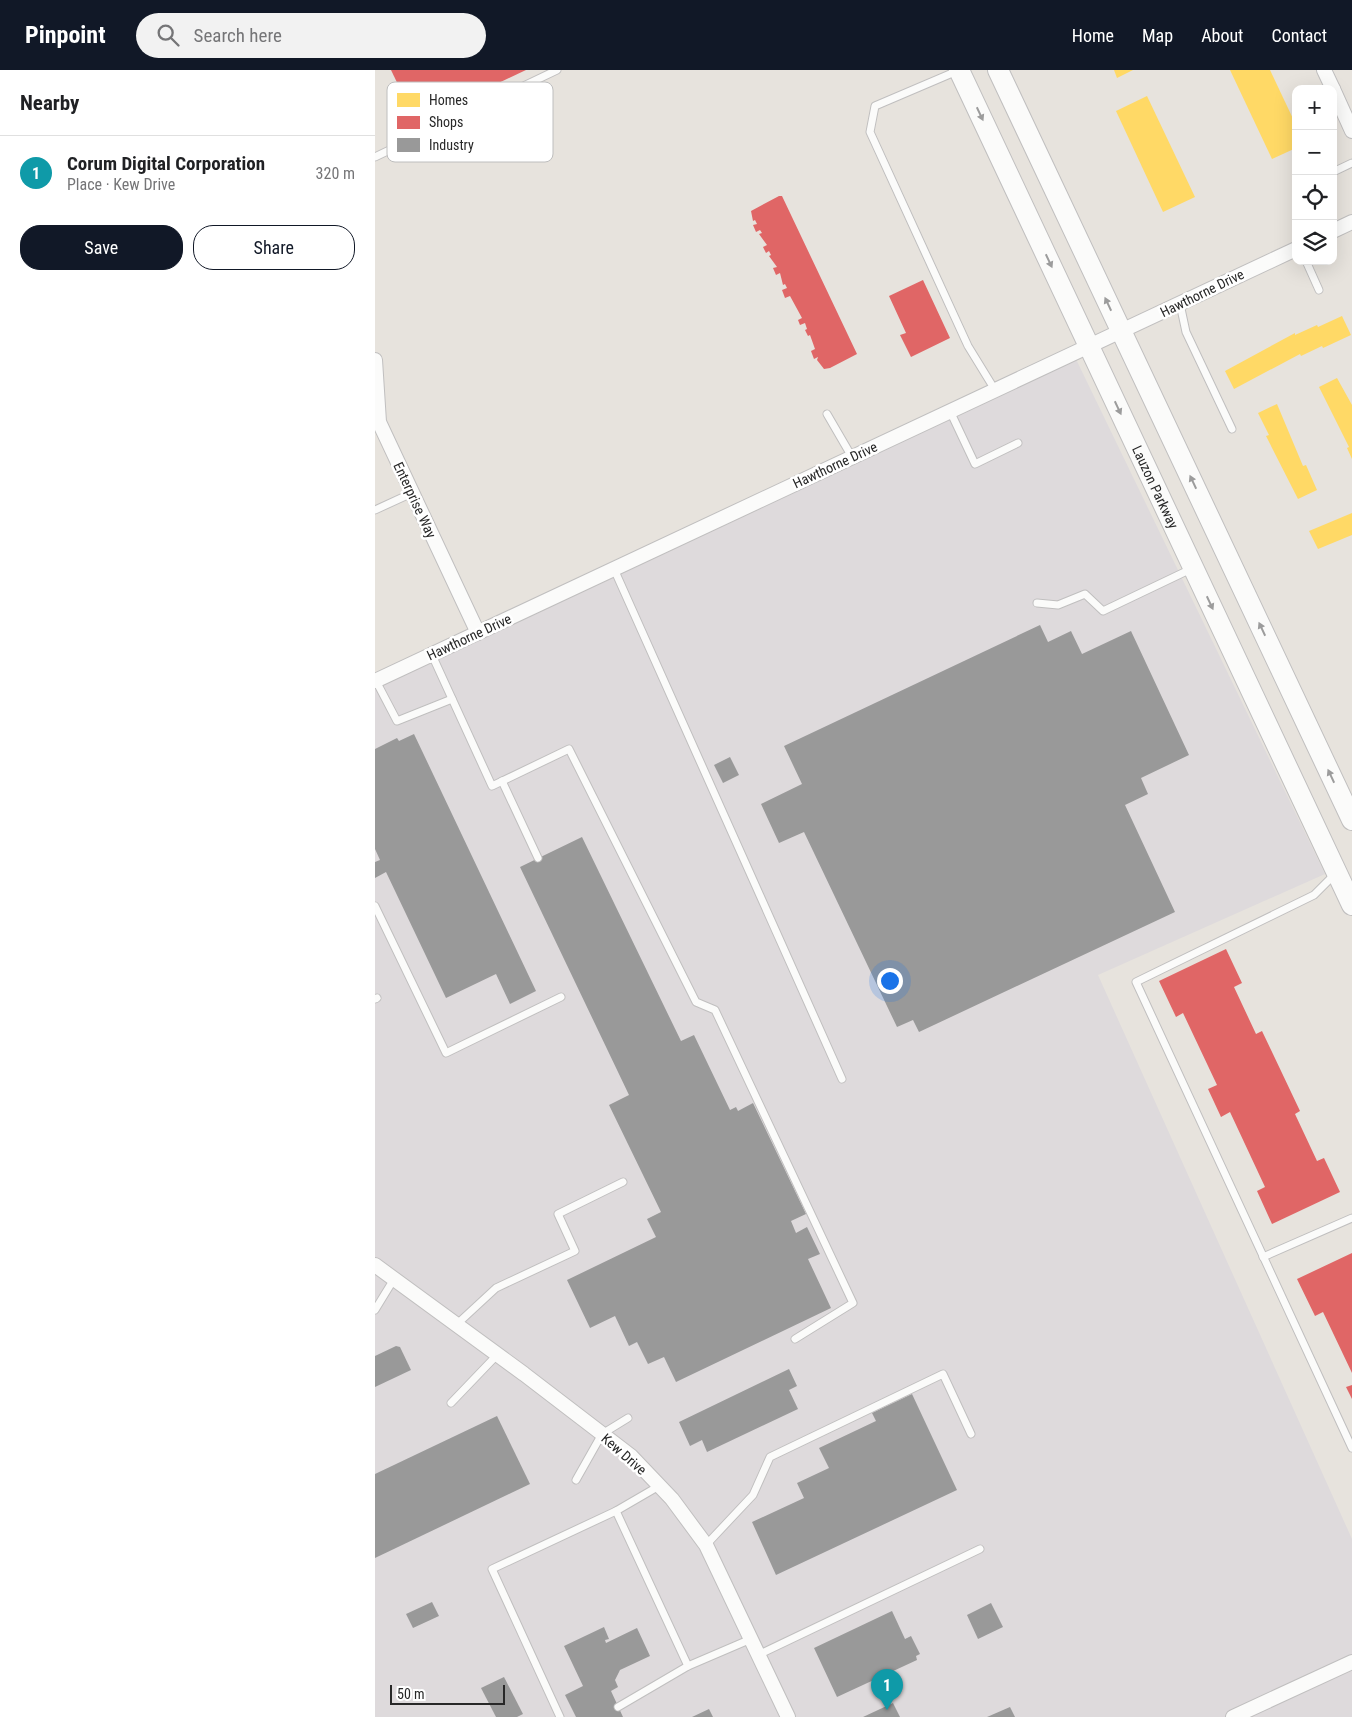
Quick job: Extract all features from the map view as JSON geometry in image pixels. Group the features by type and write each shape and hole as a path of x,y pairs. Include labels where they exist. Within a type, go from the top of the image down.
{"main road":[{"name":"Lauzon Parkway","path":"959,70 1352,905"},
{"path":"998,70 1352,820"}],"street":[{"path":"1324,70 1331,85"},
{"path":"1337,98 1352,131"},
{"path":"1337,229 1352,222"},
{"name":"Hawthorne Drive","path":"376,681 1292,251"},
{"name":"Enterprise Way","path":"375,360 379,435 412,493 478,633"},
{"name":"Kew Drive","path":"375,1265 497,1354 631,1456 672,1499 706,1545 788,1717"},
{"path":"1233,1717 1352,1662"}],"lane":[{"path":"532,82 557,70"},
{"path":"959,70 875,106 870,132 968,346 995,390"},
{"path":"375,157 387,151"},
{"path":"1337,170 1352,164"},
{"path":"1308,265 1319,290"},
{"path":"1180,304 1186,332 1231,430"},
{"path":"950,411 975,464 1018,443"},
{"path":"827,414 852,457"},
{"path":"375,510 412,493"},
{"path":"1037,603 1058,605 1085,594 1103,611 1193,568"},
{"path":"614,569 842,1078"},
{"path":"432,655 492,786 569,749 696,1002 715,1010 853,1303 795,1338"},
{"path":"376,681 397,722 452,699"},
{"path":"502,781 538,858"},
{"path":"1337,872 1314,895 1135,982 1352,1448"},
{"path":"375,906 446,1053 561,997"},
{"path":"456,1324 496,1288 575,1251 558,1214 623,1182"},
{"path":"1263,1257 1352,1218"},
{"path":"375,1310 394,1279"},
{"path":"451,1402 497,1354"},
{"path":"706,1545 753,1494 770,1458 943,1374 971,1434"},
{"path":"576,1480 602,1434 627,1418"},
{"path":"560,1717 492,1569 616,1511 659,1486"},
{"path":"616,1511 687,1666"},
{"path":"758,1655 980,1549"},
{"path":"618,1706 687,1666 751,1639"}],"shaded area":[{"path":"1073,353 1325,874 1098,975 1352,1539 1352,1717 375,1717 375,681"}],"building: Homes":[{"path":"1114,70 1133,70 1117,78"},
{"path":"1230,70 1270,70 1292,117 1292,150 1272,159"},
{"path":"1147,96 1195,197 1163,212 1116,111"},
{"path":"1342,316 1351,335 1323,348 1322,346 1301,356 1300,354 1234,389 1225,371 1295,333 1295,335 1317,325 1318,327"},
{"path":"1337,378 1352,405 1352,459 1347,448 1349,447 1319,387"},
{"path":"1277,404 1303,466 1306,465 1317,490 1298,499 1266,436 1269,435 1258,413"},
{"path":"1352,513 1352,535 1318,549 1309,531"}],"building: Shops":[{"path":"391,70 526,70 501,82 397,82"},
{"path":"782,196 857,354 830,368 824,369 817,360 818,357 814,359 811,351 815,349 810,335 808,336 805,330 807,329 805,323 800,325 798,320 802,318 790,296 785,298 782,290 787,288 785,284 783,285 780,273 776,275 773,268 777,267 769,256 771,255 769,251 766,253 763,247 767,245 759,234 762,233 760,230 756,232 753,225 757,224 755,220 753,221 751,211"},
{"path":"923,280 950,338 911,357 900,335 906,333 889,296"},
{"path":"1226,949 1242,983 1234,987 1256,1034 1262,1031 1300,1111 1295,1114 1317,1161 1324,1158 1340,1192 1272,1224 1257,1191 1265,1187 1230,1112 1221,1117 1208,1089 1217,1085 1183,1013 1176,1017 1159,981"},
{"path":"1352,1253 1352,1373 1323,1312 1315,1316 1297,1279"},
{"path":"1352,1385 1352,1399 1346,1387"}],"building: Industry":[{"path":"1040,625 1048,642 1071,631 1082,654 1131,631 1189,755 1141,778 1148,794 1125,805 1175,912 919,1032 913,1020 897,1027 804,832 779,843 761,804 802,784 784,746"},
{"path":"414,734 536,991 510,1004 496,974 446,998 386,872 375,878 375,862 380,860 375,849 375,749 397,738 399,741"},
{"path":"730,757 739,775 723,783 714,765"},
{"path":"582,837 681,1041 694,1035 730,1110 736,1107 738,1111 753,1103 806,1214 791,1221 796,1233 807,1227 820,1254 808,1259 831,1308 676,1382 664,1357 648,1364 637,1342 629,1346 615,1316 590,1328 567,1280 656,1237 647,1219 661,1212 609,1105 629,1095 520,867"},
{"path":"396,1346 400,1347 411,1370 375,1387 375,1356"},
{"path":"789,1369 797,1386 789,1390 798,1409 707,1452 702,1440 690,1446 679,1422"},
{"path":"912,1394 957,1490 776,1575 752,1522 804,1498 797,1483 829,1468 819,1448 876,1421 872,1413"},
{"path":"497,1416 530,1484 375,1558 375,1474"},
{"path":"432,1602 439,1616 413,1628 406,1614"},
{"path":"991,1603 1003,1627 978,1639 967,1615"},
{"path":"892,1611 905,1639 911,1636 920,1654 916,1656 917,1660 837,1697 814,1648"},
{"path":"604,1627 609,1639 605,1640 606,1643 637,1628 650,1656 620,1670 615,1680 618,1687 611,1691 623,1717 576,1717 565,1695 583,1686 564,1646"},
{"path":"504,1677 523,1714 517,1717 496,1717 481,1688"},
{"path":"893,1703 900,1717 863,1717"},
{"path":"1010,1707 1015,1717 987,1717"},
{"path":"709,1709 713,1717 692,1717"}],"place":[{"name":"Corum Digital Corporation","path":"887,1710"}]}
